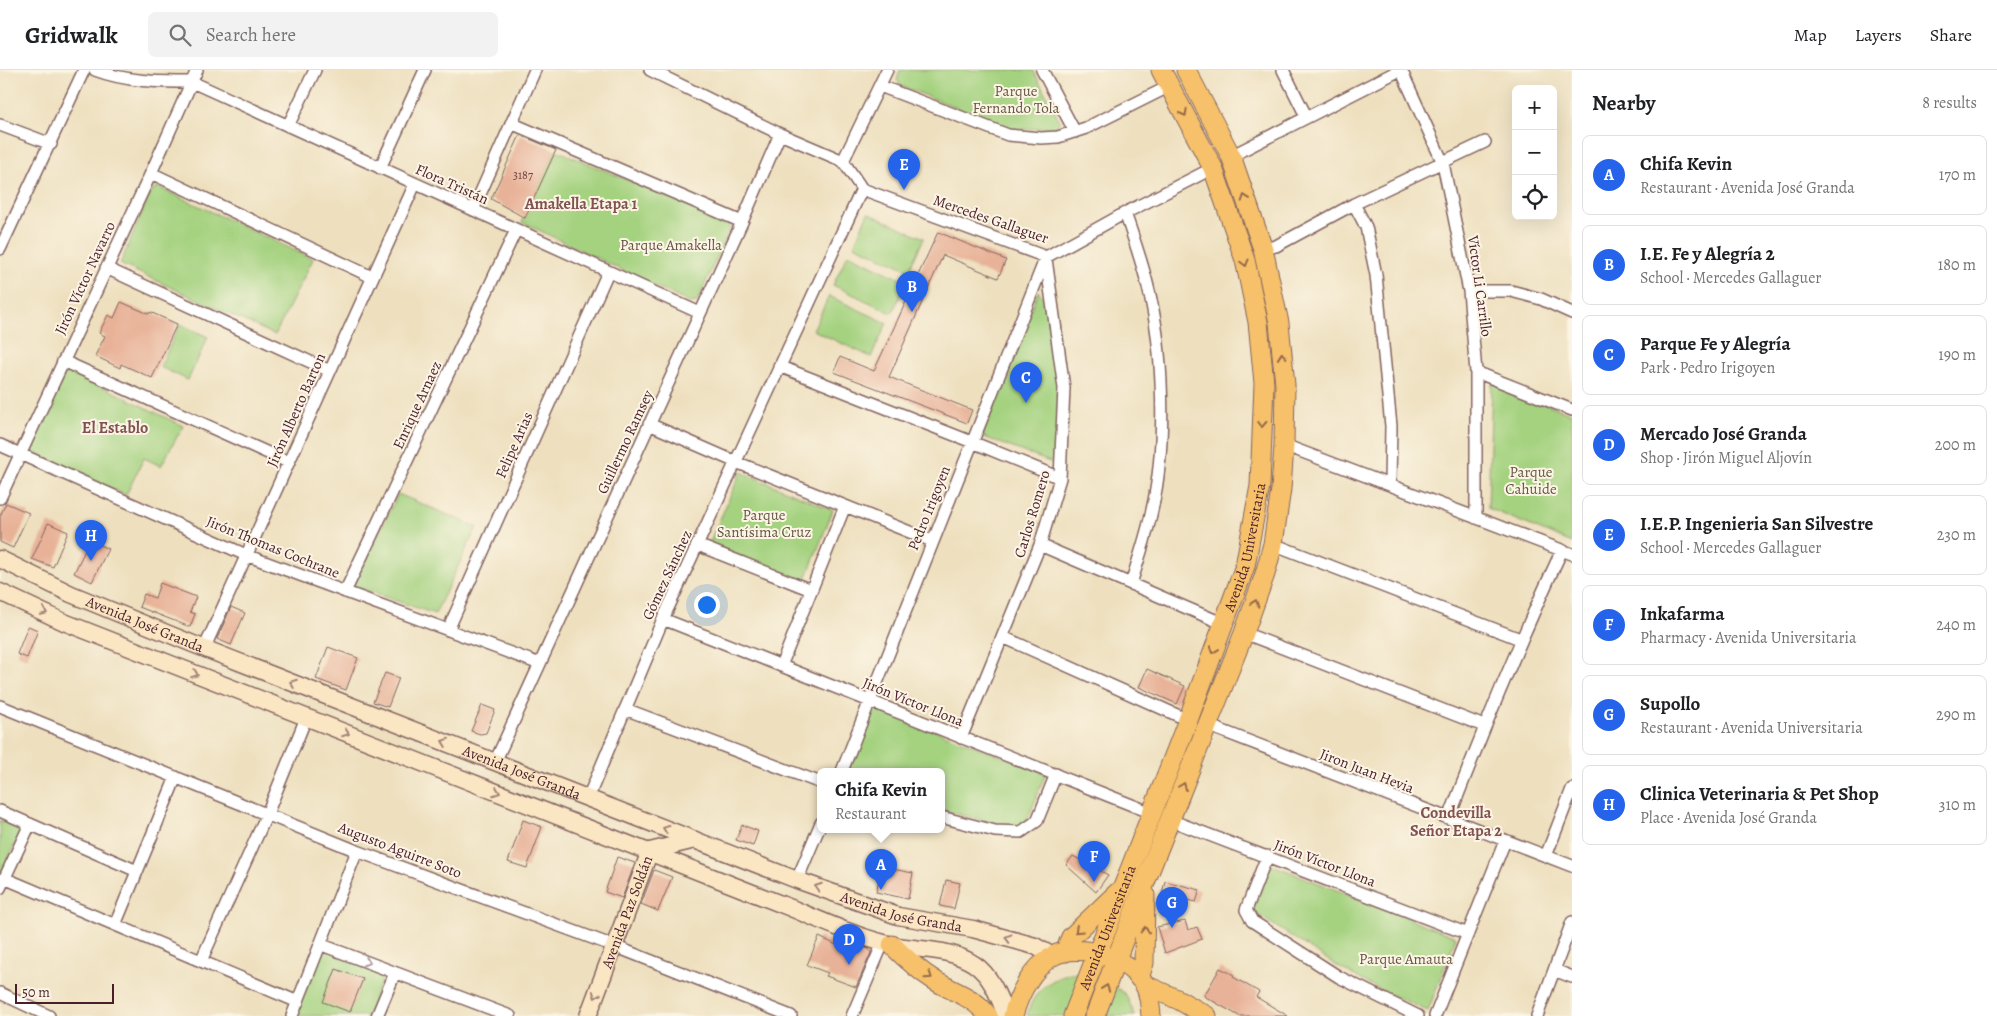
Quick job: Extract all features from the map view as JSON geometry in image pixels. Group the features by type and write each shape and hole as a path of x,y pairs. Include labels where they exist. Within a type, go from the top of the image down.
{"main road":[{"name":"Avenida Universitaria","path":"1095,1016 1146,880 1244,634 1265,574 1273,544 1281,489 1285,385 1279,323 1263,250 1230,156 1186,70"},
{"name":"Avenida Universitaria","path":"1073,1016 1188,720 1245,566 1260,486 1264,383 1258,322 1245,260 1213,168 1166,78"},
{"name":"Avenida José Granda","path":"0,560 71,594 136,621 797,880 898,916 973,929 1059,954"},
{"name":"Avenida José Granda","path":"0,592 64,622 126,647 650,851 836,926 888,944 959,956 984,972 999,996 1006,1016"},
{"path":"126,647 136,621"},
{"name":"Avenida Paz Soldán","path":"588,1016 650,851 695,840"},
{"path":"1146,880 1142,981 1151,1016"},
{"path":"1013,1016 1016,1003 1032,976 1059,954 1071,936 1122,887"},
{"path":"888,944 910,963 936,981 970,998 988,1016"},
{"path":"1059,954 1097,953 1116,959 1128,966 1142,981 1207,1016"}],"street":[{"path":"0,249 51,144 84,70"},
{"path":"95,70 114,77 145,82 192,82"},
{"name":"Jirón Víctor Navarro","path":"0,498 197,70"},
{"path":"288,126 315,70"},
{"path":"380,168 424,70"},
{"path":"472,210 535,70"},
{"path":"650,70 780,134 843,161 862,189"},
{"path":"843,161 887,70"},
{"path":"1042,70 1075,132"},
{"path":"1283,70 1306,116"},
{"path":"1230,156 1398,71"},
{"name":"Víctor Li Carrillo","path":"1398,71 1402,72 1443,162 1469,291 1476,372 1476,518"},
{"path":"880,86 1008,136 1041,138 1058,137 1075,132 1166,78"},
{"name":"Flora Tristán","path":"192,82 700,313"},
{"path":"511,123 742,222"},
{"path":"0,124 51,144"},
{"name":"Guillermo Ramsey","path":"495,762 742,222 780,134"},
{"path":"1263,250 1276,246 1354,204 1485,142"},
{"name":"Mercedes Gallaguer","path":"862,189 1046,257 1125,213 1213,168"},
{"path":"151,173 372,277"},
{"name":"Jirón Alberto Barton","path":"204,648 415,184"},
{"name":"Gómez Sánchez","path":"588,798 663,619 862,189"},
{"path":"1354,204 1366,227 1376,275 1391,426 1390,484"},
{"path":"1125,213 1147,284 1158,347 1162,417 1158,473 1152,510 1131,584"},
{"name":"Enrique Arnaez","path":"345,592 516,230"},
{"name":"Pedro Irigoyen","path":"843,768 1046,257"},
{"name":"Carlos Romero","path":"962,738 1040,545 1060,478 1064,388 1046,257"},
{"path":"106,268 330,371"},
{"name":"Felipe Arias","path":"448,630 608,272"},
{"path":"1469,291 1511,291 1541,299 1572,313"},
{"path":"63,361 288,462"},
{"path":"779,366 1060,478"},
{"path":"1476,372 1572,410"},
{"path":"649,424 736,462 932,541"},
{"name":"Jirón Thomas Cochrane","path":"0,445 246,555 540,664"},
{"path":"1284,445 1567,552 1520,639 1449,818"},
{"path":"781,666 845,506"},
{"path":"1273,544 1520,639"},
{"path":"1040,545 1224,624"},
{"path":"705,548 811,590"},
{"name":"Jirón Víctor Llona","path":"663,619 1152,813"},
{"path":"1244,634 1484,726"},
{"path":"1003,637 1188,720"},
{"name":"Augusto Aguirre Soto","path":"0,706 357,851 614,946 791,1016"},
{"path":"625,709 817,781"},
{"path":"201,961 267,814 306,718"},
{"name":"Jiron Juan Hevia","path":"1207,725 1572,866"},
{"path":"945,818 995,831 1021,832 1037,821 1056,774"},
{"path":"115,925 176,777"},
{"path":"1546,856 1572,789"},
{"path":"0,811 137,871"},
{"name":"Jirón Víctor Llona","path":"1170,820 1468,934"},
{"path":"30,824 2,883 115,925 298,1002"},
{"path":"797,880 817,832"},
{"path":"1435,1016 1505,841"},
{"path":"292,1016 322,945 357,851"},
{"path":"1267,856 1246,910 1252,921 1339,977 1418,1016"},
{"path":"1537,1016 1572,922"},
{"path":"852,1016 888,944"},
{"path":"322,945 395,972 490,1012 510,1016"},
{"path":"1554,970 1572,976"},
{"path":"377,1016 395,972"},
{"path":"0,994 49,1016"}],"green space":[{"name":"Parque Fernando Tola","path":"900,70 1033,70 1060,121 1056,127 1015,130 901,86 897,80"},
{"name":"Parque Amakella","path":"556,150 726,221 730,228 697,302 690,303 522,222"},
{"path":"158,187 313,259 275,335 120,264 151,192"},
{"path":"868,213 924,238 909,270 854,245"},
{"path":"848,254 907,282 892,313 833,285"},
{"path":"1038,291 1047,303 1059,373 1055,464 984,437 983,433"},
{"path":"829,296 887,323 871,357 813,330"},
{"path":"180,324 208,337 188,380 160,367"},
{"path":"71,371 183,426 161,466 144,458 126,495 33,452 31,449 65,373"},
{"name":"Parque Cahuide","path":"1492,383 1572,414 1572,543 1488,508"},
{"name":"Parque Santísima Cruz","path":"741,472 833,510 805,581 709,544"},
{"path":"398,494 477,527 435,614 353,586"},
{"path":"873,707 1046,773 1025,826 1016,828 945,811 945,768 848,768"},
{"path":"0,820 22,830 0,876"},
{"name":"Parque Amauta","path":"1270,864 1456,937 1428,1011 1376,988 1337,966 1252,911"},
{"path":"322,947 385,971 368,1016 295,1016"},
{"path":"1070,973 1084,973 1067,1016 1027,1016 1032,1001 1042,988 1055,979"},
{"path":"1115,986 1126,995 1135,1016 1104,1016"}],"building":[{"path":"520,135 556,150 525,218 491,199"},
{"path":"938,232 1006,260 998,278 943,255 889,377 972,410 967,423 834,372 840,357 874,371"},
{"path":"121,302 177,324 152,378 121,364 120,368 95,356 105,336 99,333 108,315 114,318"},
{"path":"6,503 29,513 13,548 0,542 0,516"},
{"path":"48,523 68,532 53,567 32,559"},
{"path":"90,540 108,549 92,582 74,573"},
{"path":"160,583 196,597 190,612 195,614 190,627 139,607 144,594 155,598"},
{"path":"231,607 245,613 231,645 217,639"},
{"path":"28,626 38,630 27,658 17,654"},
{"path":"328,647 358,658 346,690 316,679"},
{"path":"1147,669 1185,686 1177,704 1139,687"},
{"path":"385,673 399,678 388,707 373,702"},
{"path":"482,705 495,710 486,733 480,734 471,731"},
{"path":"523,820 542,827 527,868 508,862"},
{"path":"742,825 758,831 753,846 736,840"},
{"path":"1073,856 1108,875 1096,892 1066,865"},
{"path":"617,857 635,863 622,898 605,892"},
{"path":"882,867 913,873 908,899 876,892"},
{"path":"654,870 672,877 658,911 641,904"},
{"path":"946,880 960,883 954,909 940,906"},
{"path":"1165,881 1200,890 1196,902 1162,894"},
{"path":"1185,921 1188,930 1197,927 1202,939 1165,953 1157,927"},
{"path":"819,937 839,946 842,940 869,949 871,953 856,987 826,976 828,973 807,965"},
{"path":"1220,968 1259,992 1256,997 1288,1016 1239,1016 1204,996"},
{"path":"336,969 363,979 350,1012 323,1002"}],"place":[{"name":"I.E.P. Ingenieria San Silvestre","path":"904,190"},
{"name":"I.E. Fe y Alegría 2","path":"912,312"},
{"name":"Parque Fe y Alegría","path":"1026,403"},
{"name":"Clinica Veterinaria & Pet Shop","path":"91,561"},
{"name":"Inkafarma","path":"1094,882"},
{"name":"Chifa Kevin","path":"881,890"},
{"name":"Supollo","path":"1172,928"},
{"name":"Mercado José Granda","path":"849,965"}],"district":[{"name":"Amakella Etapa 1","path":"581,203"},
{"name":"El Establo","path":"115,427"},
{"name":"Condevilla Señor Etapa 2","path":"1456,821"}]}
